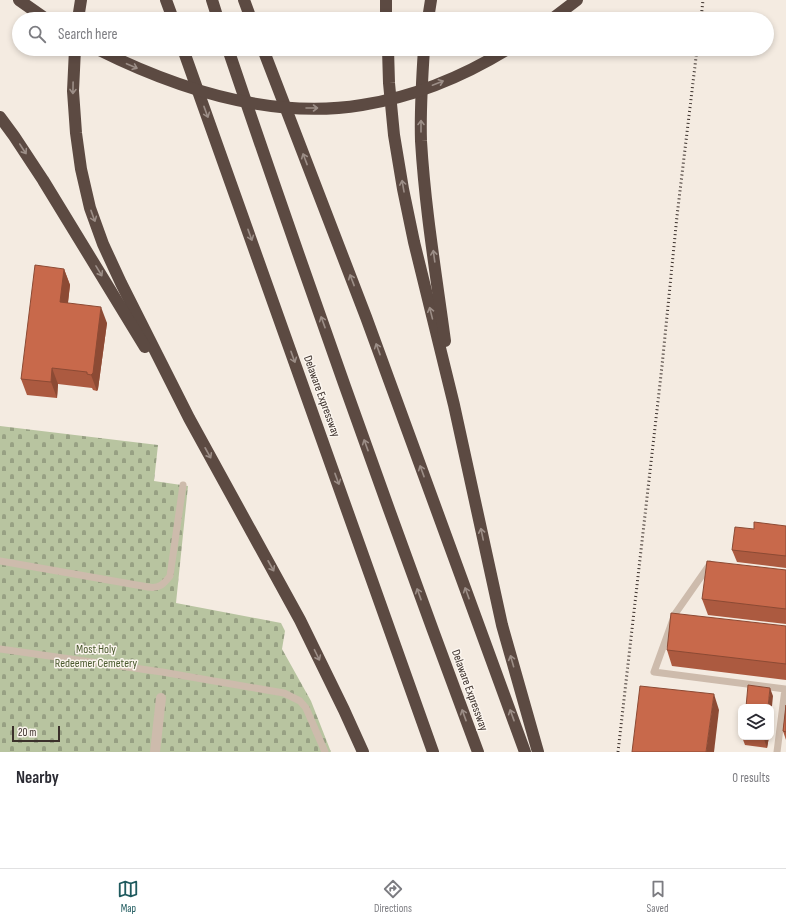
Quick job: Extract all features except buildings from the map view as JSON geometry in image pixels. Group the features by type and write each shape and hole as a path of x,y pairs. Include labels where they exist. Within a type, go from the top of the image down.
{"highway":[{"path":"19,0 36,12"},
{"path":"79,12 81,0"},
{"path":"166,0 170,12"},
{"path":"212,0 216,12"},
{"path":"244,0 248,12"},
{"path":"386,0 386,12"},
{"path":"429,12 431,0"},
{"path":"561,12 577,0"},
{"path":"74,56 72,91 81,169 90,208 103,244 189,418 300,620 363,752"},
{"path":"110,56 155,76 231,99 267,106 318,108 362,105 396,98 461,74 497,56"},
{"name":"Delaware Expressway","path":"186,56 433,752"},
{"name":"Delaware Expressway","path":"230,56 277,193 423,604 478,752"},
{"path":"266,56 369,324 525,752"},
{"path":"388,56 394,135 414,242 454,405 502,625 538,752"},
{"path":"424,56 421,94 421,139 424,182 454,405"},
{"path":"0,117 43,180 189,418"}],"street":[{"path":"155,752 161,698"}],"lane":[{"path":"0,561 154,588 159,587 166,582 170,576 183,486"},
{"path":"719,563 712,562 679,615 654,672 785,689 777,752"},
{"path":"0,649 162,672 284,693 300,701 306,708 325,752"}],"green space":[{"name":"Most Holy Redeemer Cemetery","path":"0,426 158,445 154,481 188,486 176,603 281,623 285,631 282,649 311,701 331,752 0,752"}],"railway":[{"path":"702,12 703,0"},
{"path":"618,752 696,56"}]}
